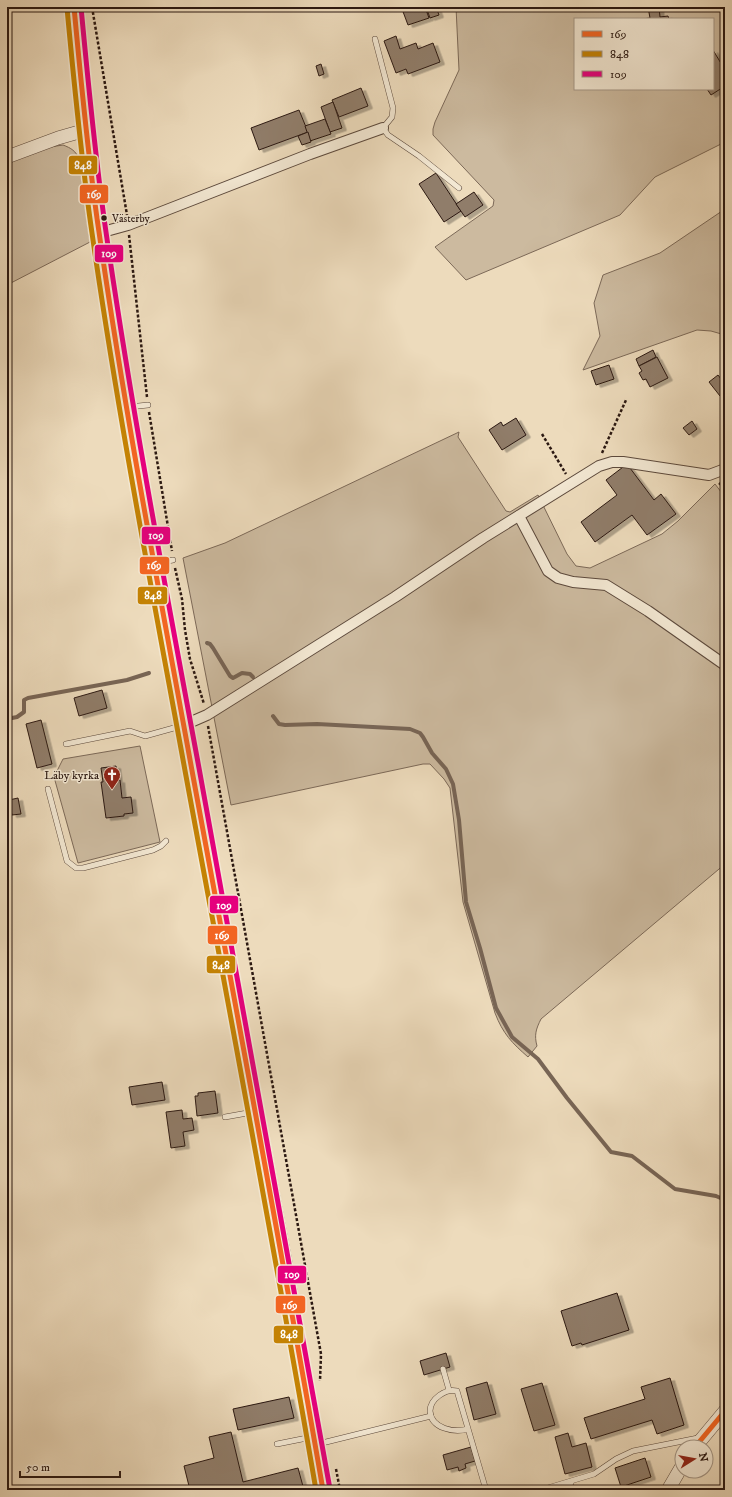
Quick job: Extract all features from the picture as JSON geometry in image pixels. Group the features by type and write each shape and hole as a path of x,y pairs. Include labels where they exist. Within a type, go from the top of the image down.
{"main road":[{"path":"74,7 86,130 99,232 127,407 154,564 256,1111 320,1441 323,1490"}],"street":[{"path":"99,232 128,225 310,154 383,128"},
{"path":"7,157 58,138 86,130"},
{"path":"184,725 207,716 519,516 603,464 617,462 709,475 725,469"},
{"path":"519,516 548,572 558,578 573,582 606,585 648,611 725,665"},
{"path":"701,1439 725,1411"},
{"path":"668,1490 674,1479"}],"lane":[{"path":"375,39 393,108 391,120 383,128 388,135 459,188"},
{"path":"127,407 148,404"},
{"path":"154,564 174,560"},
{"path":"66,744 130,731 145,736 184,725"},
{"path":"48,789 67,861 76,868 83,868 153,850 161,846 166,841"},
{"path":"225,1118 256,1111"},
{"path":"444,1369 449,1390"},
{"path":"468,1429 457,1431 444,1428 435,1423 431,1416 430,1410 440,1394 449,1390 457,1391 486,1490"},
{"path":"277,1444 320,1441 431,1416"},
{"path":"541,1490 594,1474 616,1459 633,1451 674,1445"},
{"path":"560,1490 576,1480"}],"path":[{"path":"92,7 128,225 148,404 182,599 185,630 190,659 207,716 320,1354 320,1384"},
{"path":"595,468 626,400"},
{"path":"542,434 566,474 570,484"},
{"path":"320,1441 340,1490"}],"shaded area":[{"path":"456,7 725,7 725,142 655,177 620,215 466,280 435,247 493,206 494,200 433,135 435,122 459,70"},
{"path":"63,145 73,150 79,159 90,242 7,285 7,163 50,147"},
{"path":"725,209 725,335 711,331 697,330 583,370 600,336 594,303 603,275 660,253"},
{"path":"459,432 458,437 506,511 510,512 538,495 567,554 576,566 590,568 662,534 678,521 715,484 725,497 725,565 723,569 725,576 725,864 541,1019 536,1032 537,1046 528,1057 508,1038 495,1013 463,902 450,788 430,764 423,764 231,805 183,558 225,543"},
{"path":"140,746 160,842 78,863 54,777 63,759"}],"building":[{"path":"407,7 425,7 429,18 408,25 402,9"},
{"path":"426,7 436,7 439,15 430,18"},
{"path":"648,7 659,7 660,17 668,16 669,18 650,18"},
{"path":"396,36 400,49 416,43 418,49 433,43 440,62 408,74 406,69 396,73 384,41"},
{"path":"714,52 725,70 725,86 711,95 708,90 714,90"},
{"path":"321,64 324,74 319,76 316,66"},
{"path":"361,88 368,106 339,117 332,100"},
{"path":"333,102 342,128 330,132 321,107"},
{"path":"299,110 308,132 259,150 251,128"},
{"path":"325,119 331,134 310,141 305,126"},
{"path":"308,132 311,142 302,145 298,136"},
{"path":"436,173 461,211 444,222 419,184"},
{"path":"474,192 483,205 465,217 456,204"},
{"path":"653,350 656,357 639,366 636,359"},
{"path":"657,357 668,378 650,387 646,379 643,380 639,373 642,371 639,366"},
{"path":"609,365 614,379 596,385 591,371"},
{"path":"718,375 725,384 725,392 720,396 709,382"},
{"path":"516,418 526,435 502,450 489,430 501,422 503,426"},
{"path":"692,421 697,429 689,435 683,428"},
{"path":"627,464 654,500 661,494 676,514 647,535 632,515 595,542 581,522 617,495 606,480"},
{"path":"102,690 107,708 79,716 74,698"},
{"path":"41,720 52,764 37,768 26,724"},
{"name":"Läby kyrka","path":"116,766 118,781 120,780 122,798 131,797 133,813 124,814 124,816 106,818 101,782 103,782 101,768"},
{"path":"18,798 21,814 12,815 9,800"},
{"path":"162,1082 165,1100 132,1105 129,1087"},
{"path":"215,1091 218,1113 197,1116 195,1096 198,1096 198,1093"},
{"path":"182,1110 183,1119 192,1118 194,1130 183,1132 185,1146 171,1148 166,1112"},
{"path":"617,1293 629,1330 582,1345 581,1343 572,1346 561,1311"},
{"path":"446,1353 450,1367 424,1375 420,1361"},
{"path":"670,1378 684,1425 657,1434 652,1420 591,1439 584,1418 645,1399 641,1387"},
{"path":"487,1382 496,1414 474,1420 466,1388"},
{"path":"542,1383 555,1425 534,1431 521,1389"},
{"path":"289,1397 294,1418 238,1430 233,1409"},
{"path":"231,1432 243,1482 298,1468 304,1490 190,1490 184,1466 214,1458 209,1437"},
{"path":"568,1433 572,1447 586,1443 592,1467 565,1474 555,1437"},
{"path":"471,1447 475,1461 465,1464 466,1468 459,1471 458,1467 447,1470 443,1455"},
{"path":"645,1458 651,1477 621,1487 615,1468"}],"waterway":[{"path":"207,643 213,648 230,676 233,678 242,673 250,674 253,677"},
{"path":"7,719 17,717 24,712 24,700 28,698 127,680 149,673"},
{"path":"273,716 279,724 285,725 317,724 410,729 420,733 432,753 446,769 453,784 459,820 466,902 496,1008 512,1037 538,1059 567,1098 611,1152 632,1156 675,1189 716,1196 725,1200"}],"transit line":[{"name":"169","path":"74,7 91,176 131,436 323,1490"},
{"name":"109","path":"81,7 98,176 138,434 282,1218 330,1489"},
{"name":"848","path":"67,8 84,177 124,437 316,1490"},
{"name":"169","path":"702,1439 725,1411"}],"place":[{"name":"Västerby","path":"104,218"},
{"name":"Läby kyrka","path":"112,790"}]}
